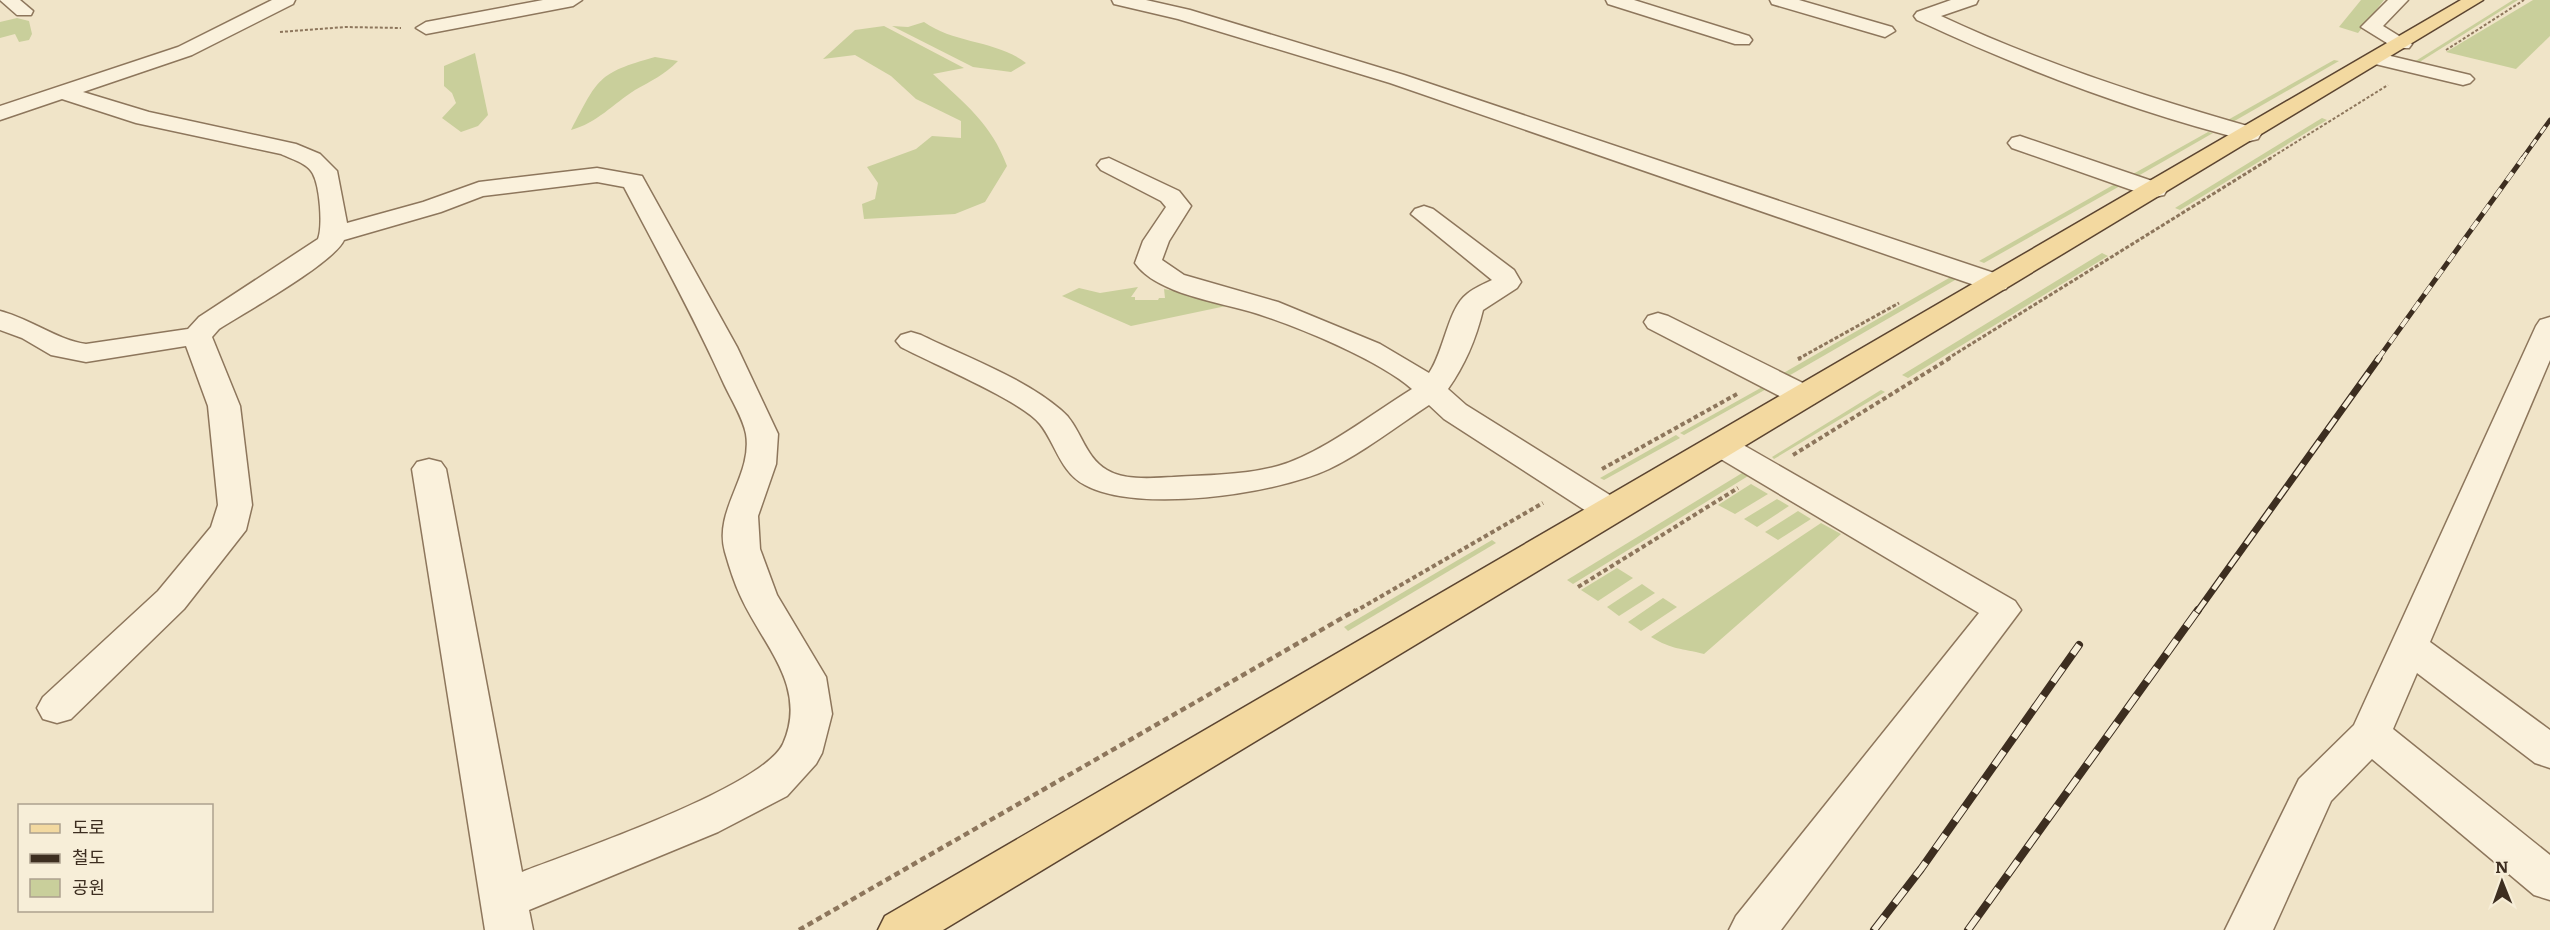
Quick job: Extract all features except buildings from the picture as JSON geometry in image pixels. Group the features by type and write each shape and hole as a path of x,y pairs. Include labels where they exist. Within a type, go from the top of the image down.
{"main road":[{"path":"902,930 1609,510 2250,134 2399,57 2474,0"}],"street":[{"path":"9,0 24,11"},
{"path":"0,112 64,93 185,51 286,0"},
{"path":"458,22 456,13 474,0"},
{"path":"426,28 573,0"},
{"path":"1121,0 1183,14 1397,79 1996,283"},
{"path":"1615,0 1742,40"},
{"path":"1779,0 1886,31"},
{"path":"1969,0 1924,16 2028,62 2136,101 2250,134"},
{"path":"2399,0 2371,27 2399,57 2463,80"},
{"path":"0,320 32,332 61,349 86,353 197,336 209,323 330,243 335,228 325,171 312,159 288,149 144,118 64,93"},
{"path":"2020,143 2155,190"},
{"path":"1108,165 1170,196 1179,206 1166,229 1150,247 1148,263 1174,281 1268,308 1370,350 1411,374 1455,412 1609,510"},
{"path":"333,235 432,207 479,189 597,175 633,181 722,347 762,434 760,464 741,516 742,549 758,595 806,677 812,714 801,753 772,784 506,915 429,468"},
{"path":"911,341 1033,402 1053,419 1072,455 1094,477 1113,486 1157,488 1236,484 1287,474 1319,461 1432,390 1446,370 1463,331 1469,308 1476,300 1507,282 1504,276 1424,214"},
{"path":"1658,322 1804,396"},
{"path":"2249,930 2314,790 2370,734 2550,326"},
{"path":"57,708 171,600 228,530 235,505 224,406 197,336"},
{"path":"1720,445 2002,610 1753,930"},
{"path":"2409,646 2550,752"},
{"path":"2370,734 2550,881"}],"path":[{"path":"1578,587 1766,471 2399,57 2524,0"},
{"path":"228,30 242,30 242,36 345,27 426,28"},
{"path":"798,930 1571,486 1907,298"}],"green space":[{"path":"2361,0 2384,0 2358,33 2339,27"},
{"path":"2513,0 2518,0 2418,63 2414,62"},
{"path":"2533,0 2550,0 2550,36 2516,69 2446,52"},
{"path":"17,18 29,21 32,34 29,40 19,42 15,34 0,38 0,22"},
{"path":"924,22 949,34 1002,50 1026,63 1011,72 973,67 892,26 908,27"},
{"path":"884,26 964,68 933,74 976,115 1001,151 1007,166 985,202 955,214 864,219 862,204 875,199 878,183 867,167 916,149 932,136 961,138 961,121 916,99 891,76 855,55 823,59 855,30"},
{"path":"475,53 488,115 478,126 461,132 442,118 456,103 452,93 444,86 444,66"},
{"path":"655,57 678,61 597,118 571,130 587,99 601,80 621,68"},
{"path":"2334,60 2339,61 2231,123 2226,121"},
{"path":"2322,118 2327,120 2180,210 2175,208"},
{"path":"2208,132 2213,133 2138,176 2133,174"},
{"path":"2115,184 2120,186 1984,263 1979,261"},
{"path":"2102,253 2108,256 1908,378 1902,375"},
{"path":"1956,274 1962,276 1785,378 1780,375"},
{"path":"1138,287 1131,297 1135,297 1135,300 1165,298 1164,289 1206,297 1226,306 1131,326 1062,296 1079,288 1100,293"},
{"path":"1766,385 1770,387 1684,435 1680,433"},
{"path":"1881,390 1885,392 1774,459 1772,457"},
{"path":"1676,435 1680,438 1604,480 1600,478"},
{"path":"1747,470 1753,473 1573,584 1567,580"},
{"path":"1751,484 1768,494 1735,514 1718,505"},
{"path":"1777,499 1789,506 1757,527 1744,519"},
{"path":"1798,511 1811,519 1778,540 1765,532"},
{"path":"1821,523 1841,534 1704,654 1671,647 1651,637"},
{"path":"1492,540 1496,543 1348,631 1344,627"},
{"path":"1617,568 1633,578 1598,601 1581,590"},
{"path":"1642,584 1655,593 1619,616 1607,607"},
{"path":"1663,598 1677,607 1641,631 1628,622"}],"railway":[{"path":"2522,159 2550,120"},
{"path":"2378,359 2523,158"},
{"path":"2197,612 2379,358"},
{"path":"1968,930 2198,610"},
{"path":"1874,930 1921,869 2079,645"}]}
